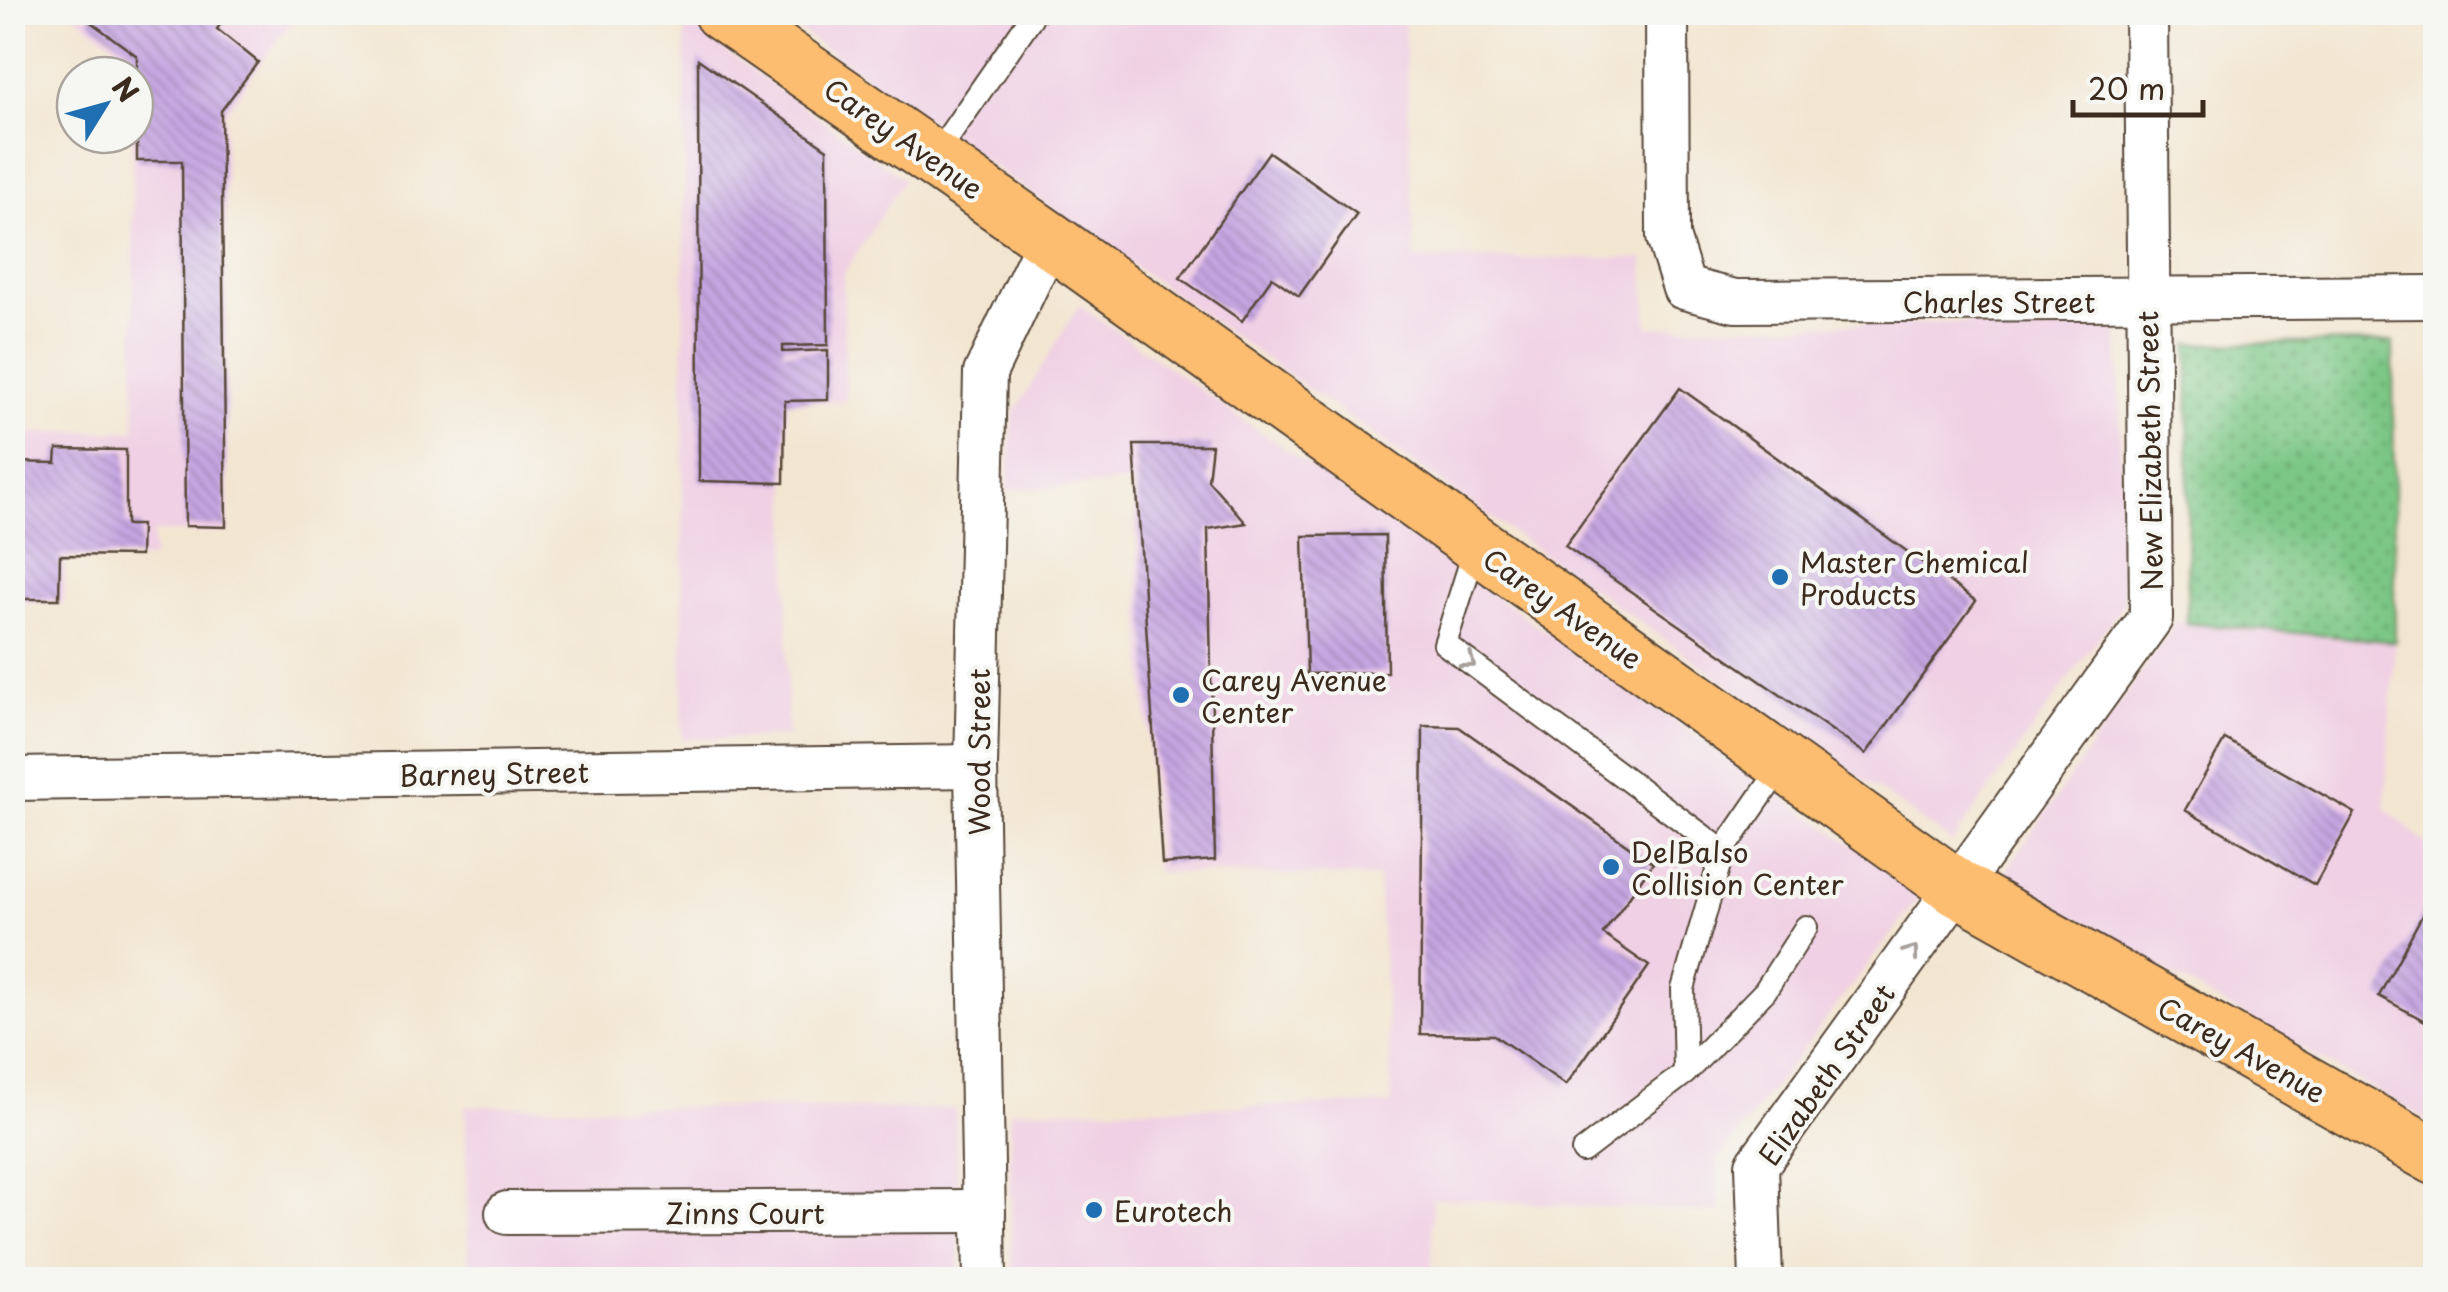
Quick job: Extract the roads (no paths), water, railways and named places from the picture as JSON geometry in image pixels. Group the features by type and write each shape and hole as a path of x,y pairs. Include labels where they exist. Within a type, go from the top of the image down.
{"main road":[{"name":"Carey Avenue","path":"721,12 1049,239 1958,888 2436,1157"}],"street":[{"name":"Charles Street","path":"1668,12 1668,237 1684,288 1735,301 2436,297"},
{"name":"New Elizabeth Street","path":"1958,888 2152,618 2146,12"},
{"name":"Wood Street","path":"985,1280 976,766 985,374 1049,239"},
{"name":"Barney Street","path":"12,780 976,766"},
{"name":"Elizabeth Street","path":"1760,1280 1757,1165 1958,888"},
{"name":"Zinns Court","path":"507,1212 984,1211"}],"lane":[{"path":"933,159 1035,12"},
{"path":"1476,546 1446,644 1723,851"},
{"path":"1685,1073 1683,989 1723,851 1783,764"},
{"path":"1583,1151 1685,1073 1765,991 1806,927"}],"place":[{"name":"Master Chemical Products","path":"1780,577"},
{"name":"Carey Avenue Center","path":"1181,695"},
{"name":"DelBalso Collision Center","path":"1611,867"},
{"name":"Eurotech","path":"1094,1210"}]}
